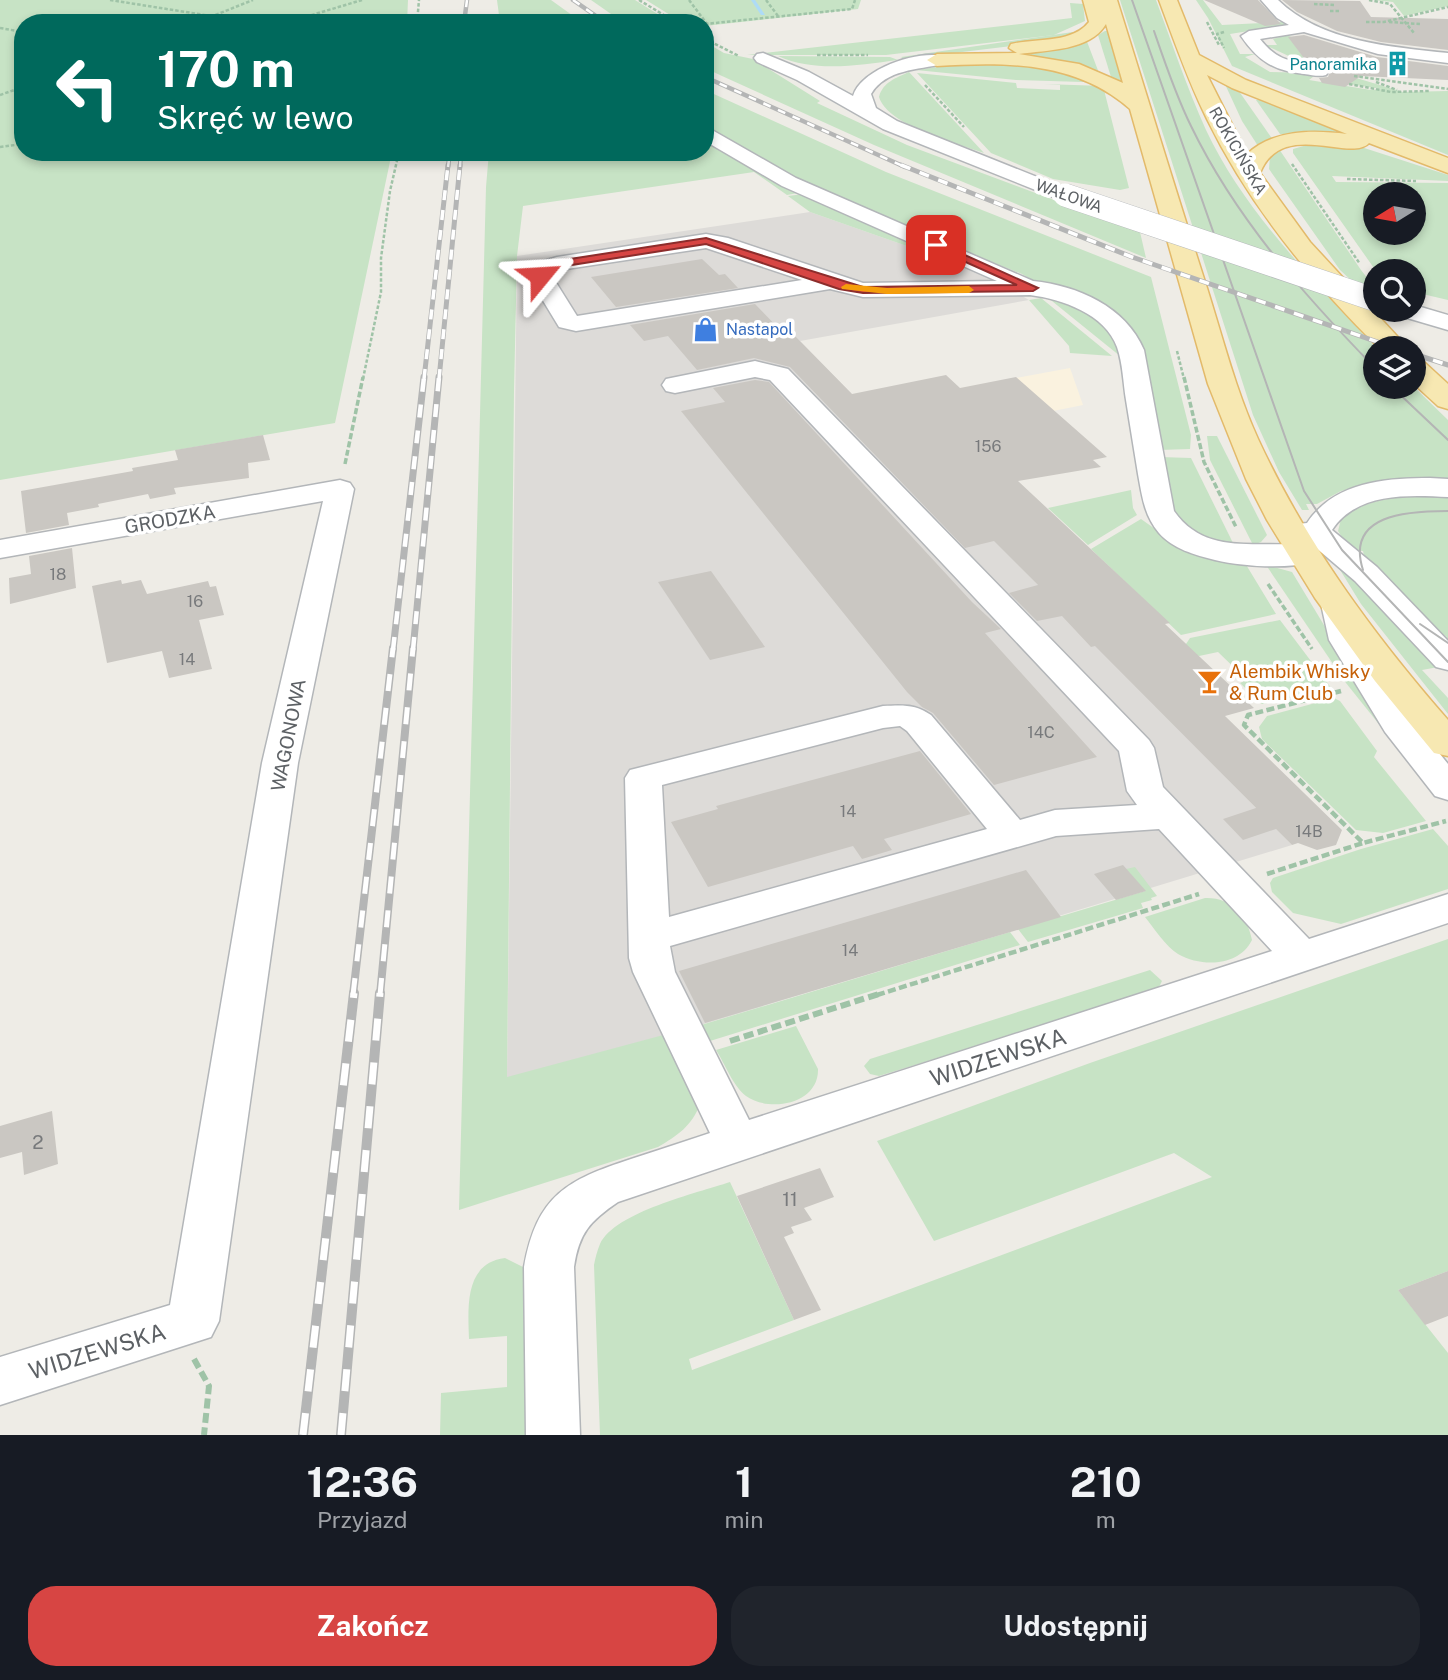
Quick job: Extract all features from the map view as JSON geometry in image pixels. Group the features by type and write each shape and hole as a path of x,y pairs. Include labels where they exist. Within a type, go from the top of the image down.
{"main road":[{"path":"937,60 1064,42 1086,35 1098,26 1092,0"},
{"path":"1108,0 1231,408 1257,469 1304,540 1337,604 1381,664 1448,744"},
{"name":"ROKICIŃSKA","path":"1168,0 1211,106 1248,174 1334,287 1382,336"},
{"path":"1193,59 1240,84 1440,163"},
{"path":"937,60 1002,60 1066,68 1114,85 1141,108"},
{"path":"1248,174 1252,163 1266,148 1307,139 1365,143 1440,163"},
{"path":"1426,379 1448,400"}],"street":[{"path":"1265,2 1299,23 1361,45 1448,58"},
{"path":"1320,70 1297,66 1249,36 1337,15 1416,45 1422,56"},
{"name":"WAŁOWA","path":"755,58 803,76 914,136 1065,195 1363,296"},
{"path":"857,71 937,60"},
{"path":"875,117 863,102 862,94 866,86 882,75 907,66"},
{"path":"803,76 830,73"},
{"path":"714,138 789,182 1033,288 1068,296 1110,320 1125,336 1133,360 1158,511 1165,524 1190,542 1207,549 1250,555 1304,540 1329,512 1361,495 1409,487 1448,488"},
{"path":"831,282 576,324 568,322 540,276 544,268 557,264 706,241 863,290 1033,288"},
{"path":"1426,316 1448,323"},
{"path":"676,385 755,369 779,374 1136,748 1145,791 1301,956"},
{"name":"GRODZKA","path":"0,549 340,489"},
{"name":"WAGONOWA","path":"193,1321 281,763 340,489"},
{"path":"1304,540 1366,574 1448,660"},
{"path":"1337,604 1345,640 1447,804"},
{"path":"738,1144 654,972 649,937 643,778 883,717 907,715 919,723 1012,835"},
{"path":"649,937 1067,821 1168,816"},
{"name":"WIDZEWSKA","path":"553,1433 549,1268 552,1243 561,1225 579,1202 602,1188 1448,908"},
{"name":"WIDZEWSKA","path":"0,1381 193,1321"}],"path":[{"path":"110,0 198,14"},
{"path":"216,14 253,0"},
{"path":"315,14 362,0"},
{"path":"639,0 662,14"},
{"path":"766,0 779,17"},
{"path":"714,23 852,9 855,0"},
{"path":"1369,0 1390,4 1406,23"},
{"path":"1313,4 1337,15 1384,22 1420,23"},
{"path":"1384,22 1448,6"},
{"path":"714,43 731,53 755,58"},
{"path":"907,66 969,133"},
{"path":"1354,76 1441,90"},
{"path":"1367,78 1401,91"},
{"path":"1349,84 1401,91 1448,89"},
{"path":"340,489 381,292 381,258 397,161"},
{"path":"1347,179 1423,181"},
{"path":"1342,691 1248,715 1244,725 1363,843"},
{"path":"1303,862 1363,843 1447,804"},
{"path":"695,1052 1234,885"},
{"path":"193,1321 189,1350 209,1386 204,1435"}],"shaded area":[{"path":"810,212 978,271 1029,300 800,341 1292,845 684,1030 507,1078 517,256"},
{"path":"1070,368 1083,405 898,442 864,406"}],"green space":[{"path":"0,0 408,0 407,14 14,14 14,161 390,161 335,423 0,480"},
{"path":"497,0 551,0 570,14 499,14"},
{"path":"591,0 635,0 658,14 611,14"},
{"path":"646,0 861,0 858,9 714,25 714,14 669,14"},
{"path":"1120,0 1156,0 1206,130 1240,190 1283,245 1365,336 1363,399 1426,399 1448,420 1448,481 1369,484 1341,491 1317,504 1306,504 1309,510 1302,510 1279,472 1253,415"},
{"path":"1196,0 1203,0 1222,25 1282,22 1287,25 1230,34 1240,54 1255,54 1245,57 1270,72 1318,73 1309,80 1371,90 1382,89 1349,84 1353,77 1403,92 1448,91 1448,155 1232,66"},
{"path":"1373,0 1448,0 1448,6 1404,16 1393,2"},
{"path":"1070,3 1083,4 1085,21 1054,35 886,55 747,55 1072,18"},
{"path":"1111,31 1127,86 1111,77 1098,35"},
{"path":"1292,31 1299,34 1287,35 1294,38 1296,47 1310,66 1265,45 1277,45 1273,39 1280,37 1274,34"},
{"path":"1084,32 1052,41 904,59 901,57"},
{"path":"1086,39 1099,73 976,56 1064,45"},
{"path":"714,47 724,53 753,59 820,101 817,103 907,145 1140,232 1146,258 874,145 714,72"},
{"path":"778,56 890,57 898,60 822,66"},
{"path":"965,63 1036,66 1091,79 1083,82 1016,80 916,70"},
{"path":"909,72 984,153 924,132 895,117 885,107 879,97 884,88 891,81"},
{"path":"917,73 1016,83 1017,88 1060,90 1060,85 1044,84 1103,86 1129,188 1120,190 1053,179 991,153"},
{"path":"1224,82 1236,87 1273,140 1258,146 1242,121"},
{"path":"714,94 886,172 1151,277 1191,435 1190,449 1159,450 1140,344 1022,274 829,196 714,135"},
{"path":"1267,98 1374,139 1280,134 1256,100"},
{"path":"714,139 809,191 787,195 754,172 523,206 517,256 514,391 507,1077 667,1034 700,1104 683,1130 658,1147 459,1210 488,161 714,161"},
{"path":"1311,144 1358,146 1448,175 1448,181 1332,176 1336,182 1363,182 1363,245 1426,245 1426,183 1448,183 1448,300 1426,295 1426,259 1368,259 1293,153 1293,149"},
{"path":"1279,149 1363,273 1363,285 1353,282 1340,270 1269,169 1270,155"},
{"path":"811,193 997,273 1000,283 975,270 810,212 788,196"},
{"path":"1047,297 1082,311 1102,325 1116,344 1120,356"},
{"path":"1041,298 1112,356 1070,353 1069,346 1029,300"},
{"path":"1207,436 1217,436 1267,535 1261,542 1253,545 1210,460"},
{"path":"1160,457 1191,458 1234,545 1208,541 1177,524"},
{"path":"1131,490 1133,508 1137,515 1088,545 1048,508"},
{"path":"1408,496 1448,496 1448,652 1439,642 1447,637 1406,608 1365,560 1363,551 1350,550 1338,531 1341,519 1364,505"},
{"path":"1141,519 1182,548 1245,563 1276,614 1181,635 1091,549"},
{"path":"1334,560 1444,666 1422,670 1448,698 1448,714 1361,604"},
{"path":"1266,565 1292,572 1398,748 1346,683"},
{"path":"1280,620 1332,689 1262,704 1240,683 1247,680 1218,652 1199,656 1182,650 1190,638"},
{"path":"1334,698 1340,701 1377,751 1374,757 1426,821 1383,833 1356,830 1262,739 1259,727 1267,716"},
{"path":"1433,829 1448,846 1448,889 1341,924 1293,913 1272,892 1270,883 1273,878"},
{"path":"1135,867 1157,896 1141,903 1143,908 1028,942 1018,929 1145,891 1126,869"},
{"path":"1205,898 1214,898 1230,904 1242,915 1250,931 1252,940 1246,949 1229,960 1209,963 1178,954 1145,917"},
{"path":"1010,932 1020,945 710,1041 701,1025"},
{"path":"1448,939 1448,1271 1398,1290 1448,1353 1448,1435 600,1435 594,1265 600,1244 622,1222 658,1205 730,1182 794,1320 689,1359 692,1370 1212,1177 1174,1153 934,1241 877,1141 1090,1063"},
{"path":"1150,970 1162,981 1158,989 1150,993 879,1076 870,1074 864,1066 870,1059"},
{"path":"796,1026 818,1069 811,1090 791,1102 780,1104 768,1104 746,1096 733,1081 716,1050"},
{"path":"505,1258 523,1267 527,1435 440,1435 441,1393 507,1387 507,1336 469,1339 469,1301 475,1278 482,1268"}],"building":[{"path":"1204,0 1258,0 1281,24 1265,26"},
{"path":"1282,0 1360,1 1371,17 1448,19 1448,50 1381,42 1337,31 1297,12"},
{"name":"Panoramika","path":"1304,35 1377,57 1448,66 1448,80 1361,76 1345,87 1322,83 1319,78 1328,77 1331,69 1327,64 1306,61 1288,37"},
{"path":"702,259 719,275 725,274 738,288 616,307 591,277"},
{"path":"755,304 786,336 794,335 852,394 946,375 960,388 1016,377 1107,457 1093,460 1101,467 1018,481 1170,623 1165,624 1254,708 1225,716 1342,830 1336,845 1317,850 1298,843 1292,845 1276,829 1243,840 1223,819 1256,808 1062,616 1037,621 1009,593 1038,585 994,541 965,548 790,367 754,358 697,370 668,336 644,341 630,325"},
{"path":"755,380 769,382 972,602 1001,629 985,633 1097,757 994,785 933,713 922,707 907,692 681,411 725,402 713,388"},
{"path":"263,435 270,460 248,463 249,478 174,488 176,494 150,499 148,494 98,504 99,507 67,513 69,525 26,533 21,491 133,471 132,468 178,460 175,450"},
{"path":"72,548 76,588 10,604 9,578 31,574 29,556"},
{"path":"711,571 765,647 710,660 658,582"},
{"path":"121,580 122,584 141,580 147,594 208,581 210,587 216,586 224,615 199,620 212,669 169,678 162,651 107,663 92,586"},
{"path":"920,751 971,814 884,839 892,850 862,859 853,846 708,887 671,822 718,809 716,806"},
{"path":"1123,865 1146,891 1116,900 1094,874"},
{"path":"1026,870 1061,917 705,1023 679,971"},
{"path":"52,1111 58,1164 24,1175 22,1152 0,1158 0,1126"},
{"path":"820,1168 834,1197 804,1208 812,1220 791,1227 794,1233 784,1237 821,1310 794,1320 737,1196"},
{"path":"1448,1271 1448,1316 1425,1325 1398,1290"}],"waterway":[{"path":"753,0 763,14"}],"tram line":[{"path":"1132,0 1304,491 1342,550 1448,662"},
{"path":"1154,31 1186,115 1229,193 1298,285 1363,355"},
{"path":"1405,399 1448,440"},
{"path":"1363,570 1360,551 1363,537 1371,527 1399,515 1448,511"},
{"path":"1420,624 1448,643"}],"railway":[{"path":"465,14 467,0"},
{"path":"573,0 593,14"},
{"path":"714,81 905,167"},
{"path":"448,167 449,161"},
{"path":"460,161 460,167"},
{"path":"424,379 448,165"},
{"path":"439,379 460,165"},
{"path":"901,165 1132,257 1363,337"},
{"path":"1426,358 1448,365"},
{"path":"393,650 424,377"},
{"path":"413,650 439,377"},
{"path":"353,995 393,648"},
{"path":"380,995 413,648"},
{"path":"303,1435 354,993"},
{"path":"341,1435 380,993"}],"slow traffic":[{"path":"846,287 887,291 969,290"}],"place":[{"name":"Panoramika","path":"1397,64"},
{"name":"Nastapol","path":"706,329"},
{"name":"Alembik Whisky & Rum Club","path":"1209,682"}],"route":[{"path":"540,276 544,268 557,264 706,241 720,243 843,286 863,290 1033,288 936,245"}]}
